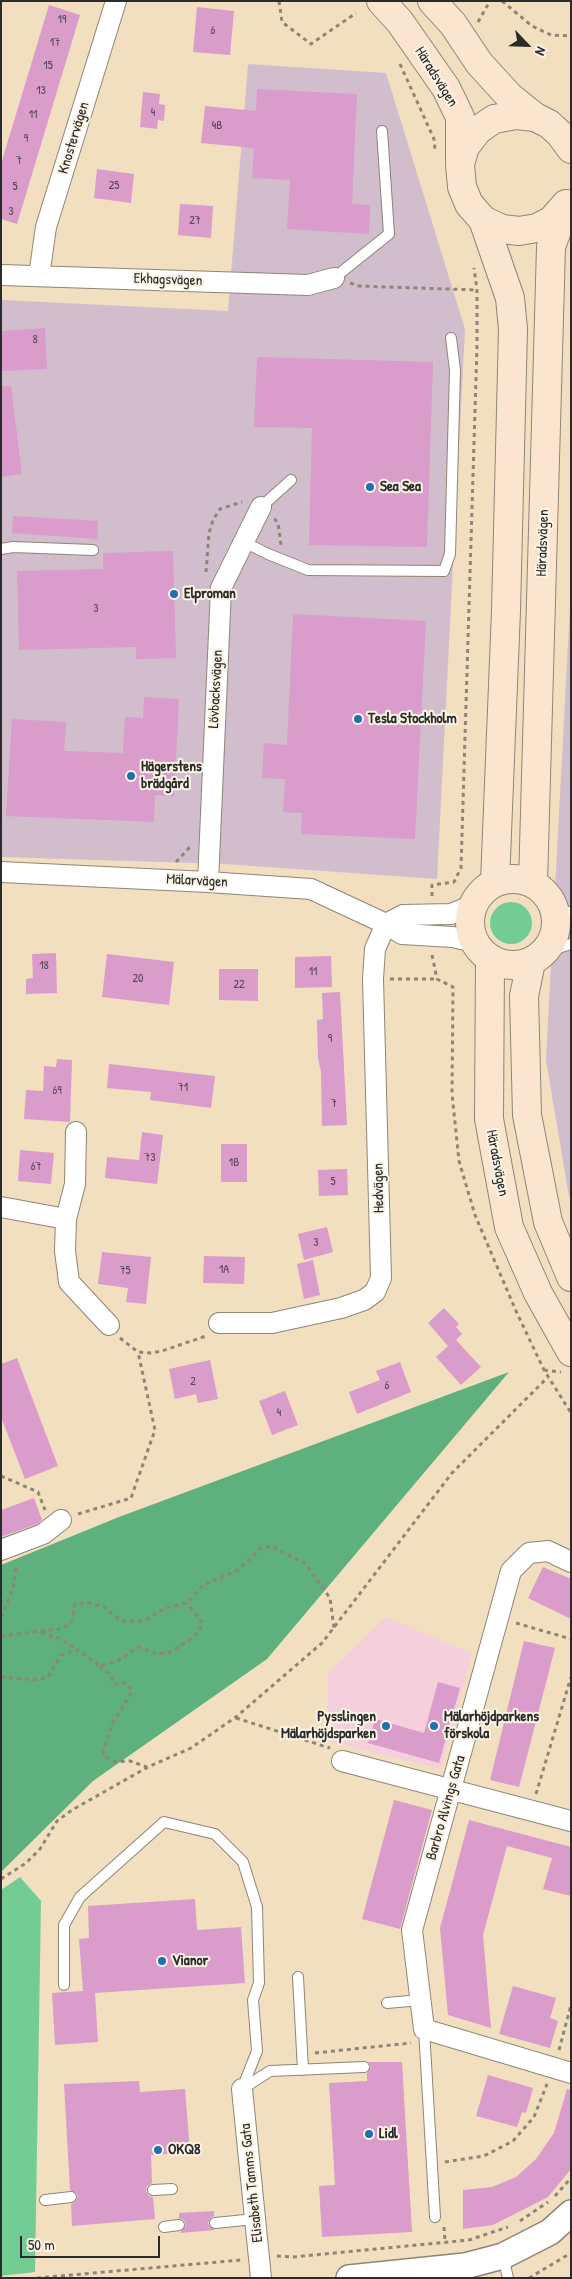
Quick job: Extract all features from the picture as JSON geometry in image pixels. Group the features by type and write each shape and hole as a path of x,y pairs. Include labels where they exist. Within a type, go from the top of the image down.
{"main road":[{"name":"Häradsvägen","path":"381,1 400,22 446,88 460,117 448,160 469,204 483,220"},
{"path":"432,1 453,24 479,63 510,97 551,122 571,150"},
{"path":"448,160 465,147 478,130 494,119 516,115 551,122"},
{"name":"Häradsvägen","path":"533,883 551,247 568,200"},
{"path":"483,220 502,229 519,231 537,228 552,220 568,200"},
{"path":"483,220 510,298 513,329 506,611 495,882"},
{"path":"538,957 513,966 482,951 469,919 471,906 483,890 495,882 516,878 533,883 546,892 563,910 557,929 538,957 524,996 527,1115 548,1222 571,1278"},
{"name":"Häradsvägen","path":"482,951 489,1119 510,1227 568,1362"}],"street":[{"name":"Knostervägen","path":"39,276 46,227 116,1"},
{"name":"Ekhagsvägen","path":"1,275 308,285 334,278"},
{"name":"Lövbacksvägen","path":"208,882 221,588 262,507"},
{"name":"Mälarvägen","path":"1,872 311,889 386,924 402,934 453,937 482,951"},
{"path":"386,924 403,915 432,916 451,914 471,906"},
{"name":"Hedvägen","path":"219,1323 272,1323 341,1308 364,1300 375,1292 381,1278 373,979 375,949 386,924"},
{"path":"76,1132 74,1184 66,1219 64,1251 69,1282 109,1325"},
{"path":"1,1207 66,1219"},
{"path":"6,1548 43,1534 60,1520"},
{"name":"Barbro Alvings Gata","path":"424,2029 412,1930 511,1570 529,1552 548,1551 571,1562"},
{"path":"342,1761 451,1791 571,1820"},
{"path":"424,2029 562,2070"},
{"name":"Elisabeth Tamms Gata","path":"242,2089 261,2278"},
{"path":"349,2278 464,2266 505,2267 571,2213"}],"lane":[{"path":"334,278 388,234 382,131"},
{"path":"244,542 308,570 444,572 450,554 455,370 451,338"},
{"path":"262,507 291,480"},
{"path":"1,549 13,547 93,550"},
{"path":"538,957 571,944"},
{"path":"64,1985 64,1925 80,1897 164,1822 214,1834 243,1862 257,1907 259,1983 253,2000 257,2051 242,2089"},
{"path":"298,1977 303,2070"},
{"path":"387,2004 420,2000"},
{"name":"Barbro Alvings Gata","path":"424,2029 435,2216"},
{"path":"242,2089 270,2071 364,2067"},
{"path":"153,2190 172,2189"},
{"path":"45,2200 70,2197"},
{"path":"214,2223 255,2219"},
{"path":"164,2227 180,2225"}],"path":[{"path":"279,1 282,22 311,44 356,13"},
{"path":"476,26 490,1"},
{"path":"502,1 532,26 551,35 571,36"},
{"path":"398,60 434,139 448,160"},
{"path":"432,916 432,885 454,882 461,868 477,346 477,290 473,260"},
{"path":"334,278 359,286 477,290"},
{"path":"206,582 209,533 213,520 220,509 248,500 262,507 278,522 280,548 274,556"},
{"path":"174,863 192,845"},
{"path":"431,936 430,947 437,979"},
{"path":"373,979 437,979 452,987 452,1094 459,1161 475,1215 516,1311 544,1370 571,1413"},
{"path":"138,1352 162,1351 193,1341 217,1332 219,1323"},
{"path":"60,1520 131,1498 155,1430 138,1352 109,1325"},
{"path":"544,1370 568,1362"},
{"path":"1,1880 35,1853 57,1821 72,1810 148,1767 191,1748 236,1717 322,1644 452,1473 548,1377"},
{"path":"1,1476 38,1492"},
{"path":"1,1636 64,1628 72,1621 75,1604 89,1603 106,1607 114,1616 123,1621 142,1621 166,1608 187,1603 203,1585 238,1570 261,1548 271,1546 306,1564 330,1598 334,1628"},
{"path":"1,1617 13,1588 17,1566 6,1548"},
{"path":"100,1666 117,1661 139,1647 157,1654 171,1652 195,1636 203,1624 187,1603"},
{"path":"499,1618 571,1639"},
{"path":"38,1632 59,1638 78,1650 110,1674 114,1684 127,1683 132,1692 112,1724 103,1753 115,1762 130,1761 148,1767"},
{"path":"1,1677 36,1680 48,1677 61,1655 78,1650"},
{"path":"531,1810 571,1677"},
{"path":"236,1717 337,1750 342,1761"},
{"path":"432,2164 484,2156 513,2141 534,2117 562,2070 571,2005"},
{"path":"302,2054 414,2043 424,2029"},
{"path":"278,2256 293,2257 470,2240 512,2226 551,2200 571,2178"},
{"path":"529,2278 571,2253"},
{"path":"37,2278 240,2260"}],"shaded area":[{"path":"248,64 386,73 465,329 437,879 224,864 1,857 1,300 228,311"},
{"path":"571,587 571,1197 569,1197 546,1060"},
{"path":"387,1617 472,1654 441,1769 327,1741 328,1673"}],"green space":[{"path":"507,902 515,902 526,908 532,923 526,938 515,944 507,944 496,938 490,927 490,919 496,908"},
{"path":"509,1372 267,1659 93,1781 1,1872 1,1565 119,1517"},
{"path":"20,1877 41,1901 35,2272 1,2276 1,1890"}],"building":[{"path":"49,5 80,15 17,224 1,219 1,164"},
{"path":"197,7 234,11 230,55 193,52"},
{"path":"257,89 357,94 352,204 370,205 369,234 287,229 290,180 252,178 254,148 201,143 205,106 256,111"},
{"path":"143,92 160,94 159,104 165,105 164,121 158,120 157,129 140,127"},
{"path":"97,169 134,174 131,203 94,198"},
{"path":"180,204 213,206 211,238 178,235"},
{"path":"45,328 47,369 1,371 1,331"},
{"name":"Sea Sea","path":"257,357 433,362 427,547 309,545 312,428 254,427"},
{"path":"1,386 11,386 22,474 1,477"},
{"path":"13,516 98,521 97,539 12,533"},
{"path":"173,551 176,658 136,659 136,647 19,650 17,571 103,569 103,553"},
{"path":"293,614 426,621 415,839 301,834 302,813 283,812 285,779 262,778 264,743 287,745"},
{"path":"144,697 179,699 174,796 155,795 154,822 6,816 12,719 66,722 64,751 123,753 125,717 143,718"},
{"path":"56,953 57,993 26,994 26,979 33,978 32,954"},
{"path":"107,954 174,962 169,1005 102,997"},
{"path":"331,956 332,987 295,988 295,957"},
{"path":"219,969 258,969 258,1001 219,1000"},
{"path":"340,992 347,1125 322,1126 321,1072 318,1058 317,1020 323,1019 322,993"},
{"path":"57,1059 72,1060 70,1122 24,1119 26,1090 43,1091 44,1066 56,1067"},
{"path":"109,1064 215,1076 211,1108 150,1100 151,1092 107,1088"},
{"path":"142,1132 163,1135 157,1184 105,1178 107,1157 139,1160"},
{"path":"221,1144 247,1144 247,1182 221,1182"},
{"path":"20,1150 54,1153 51,1184 18,1181"},
{"path":"347,1169 348,1195 319,1196 318,1170"},
{"path":"327,1227 333,1252 304,1260 298,1234"},
{"path":"102,1252 151,1257 146,1304 126,1302 128,1288 98,1284"},
{"path":"204,1256 245,1257 244,1284 203,1283"},
{"path":"313,1260 320,1295 304,1299 297,1264"},
{"path":"444,1308 459,1324 456,1327 462,1334 456,1340 481,1367 461,1385 436,1357 448,1346 428,1323"},
{"path":"17,1358 58,1466 25,1479 1,1417 1,1364"},
{"path":"210,1360 218,1399 198,1403 196,1394 175,1399 169,1369"},
{"path":"400,1362 411,1392 357,1414 349,1392 380,1380 376,1371"},
{"path":"285,1391 298,1425 272,1435 259,1401"},
{"path":"34,1498 42,1520 37,1524 1,1537 1,1510"},
{"path":"543,1567 571,1579 571,1619 528,1598"},
{"path":"524,1641 555,1648 519,1787 490,1780"},
{"name":"Pysslingen Mälarhöjdsparken","path":"438,1682 460,1688 439,1763 368,1743 375,1719 424,1733"},
{"path":"394,1800 432,1810 400,1929 362,1919"},
{"path":"469,1820 571,1847 571,1896 543,1889 552,1858 507,1846 483,1935 491,2028 448,2015 440,1928"},
{"name":"Vianor","path":"195,1899 197,1930 241,1927 245,1983 95,1993 98,2042 55,2045 52,1993 83,1991 79,1939 89,1938 88,1906"},
{"path":"513,1986 556,1998 550,2018 558,2021 550,2048 499,2034"},
{"name":"Lidl","path":"368,2062 402,2062 412,2232 322,2237 319,2186 335,2185 329,2083 367,2081 367,2073 371,2067"},
{"path":"488,2075 533,2088 526,2113 522,2112 517,2127 476,2116"},
{"path":"139,2081 140,2092 185,2089 190,2152 151,2155 152,2183 147,2186 146,2191 149,2196 153,2197 155,2219 72,2226 71,2204 78,2197 76,2193 70,2190 64,2084"},
{"path":"567,2089 571,2090 571,2169 548,2197 493,2225 463,2229 463,2190 492,2187 516,2177 536,2159 554,2133"},
{"path":"214,2211 214,2216 208,2223 215,2230 180,2233 186,2225 184,2220 179,2218 179,2213"}],"place":[{"name":"Sea Sea","path":"370,487"},
{"name":"Elproman","path":"174,594"},
{"name":"Tesla Stockholm","path":"358,719"},
{"name":"Hägerstens brädgård","path":"131,776"},
{"name":"Pysslingen Mälarhöjdsparken","path":"386,1726"},
{"name":"Mälarhöjdparkens förskola","path":"434,1726"},
{"name":"Vianor","path":"162,1961"},
{"name":"Lidl","path":"369,2134"},
{"name":"OKQ8","path":"158,2150"}]}
